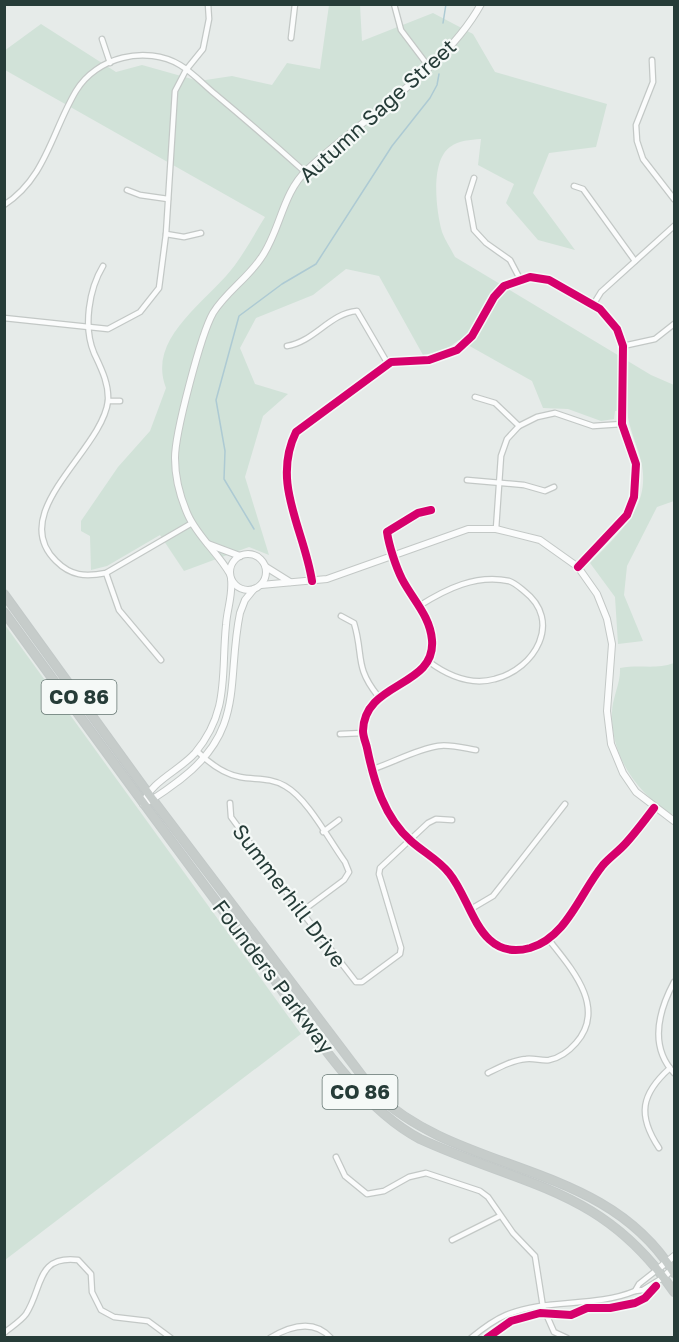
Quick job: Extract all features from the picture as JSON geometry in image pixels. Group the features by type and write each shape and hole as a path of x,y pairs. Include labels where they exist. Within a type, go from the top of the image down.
{"highway":[{"name":"Founders Parkway","path":"4,594 147,792 362,1078 384,1101 424,1130 551,1177 590,1197 638,1232 674,1270"},
{"name":"Founders Parkway","path":"4,612 143,804 347,1076 376,1109 420,1139 547,1187 585,1206 631,1240 664,1276 675,1292"}],"street":[{"path":"4,318 87,329 108,329 140,312 159,288 166,234 175,91 186,70 202,49 209,20 208,4"},
{"path":"291,38 295,4"},
{"path":"394,4 401,30 429,66"},
{"name":"Autumn Sage Street","path":"230,576 192,523 177,481 175,450 207,327 220,303 261,259 286,203 305,172 429,66 463,33 481,4"},
{"path":"102,39 110,63"},
{"path":"4,205 19,196 40,170 76,90 97,68 128,56 153,56 180,64 305,172"},
{"path":"652,60 653,82 636,124 637,141 644,159 675,199"},
{"path":"474,178 468,197 474,230 486,243 510,260 520,279"},
{"path":"574,186 583,189 635,261"},
{"path":"127,190 168,200"},
{"path":"593,305 601,292 675,226"},
{"path":"166,234 184,237 201,232"},
{"path":"103,266 95,279 87,329 106,380 108,401 98,428 43,511 42,535 48,553 75,575 90,576 106,573 192,523"},
{"path":"312,581 309,556 286,485 288,448 296,432 310,419 388,364 429,360 457,350 472,336 499,291 520,279 530,278 549,280 593,305 613,322 623,346 622,424 636,464 634,498 621,523 578,567"},
{"path":"287,346 300,344 346,312 357,311 388,364"},
{"path":"623,346 655,339 675,324"},
{"path":"475,397 495,403 519,426"},
{"path":"108,401 120,401"},
{"path":"496,529 498,482 503,447 519,426 537,417 555,414 593,426 622,424"},
{"path":"466,480 524,484 545,491 555,488"},
{"path":"431,510 418,513 389,529 387,536 402,579 419,606 431,634 432,643 428,661 414,677 378,696 370,708 363,733 370,770 388,813 409,839 447,870 460,886 479,929 502,947 527,948 549,940 572,913 603,865 625,845 654,808"},
{"path":"143,804 153,800 204,758 224,726 232,697 240,613 245,600 254,589 261,585 312,581 335,576 468,529 496,529 540,540 578,567 597,594 607,619 612,644 607,711 611,744 623,773 636,792 654,808 675,821"},
{"path":"207,544 240,556 257,557 265,566 291,582"},
{"path":"143,804 147,792 185,764 197,751 217,715 224,691 225,626 231,594 230,576 232,564 240,556"},
{"path":"261,585 266,576 265,566"},
{"path":"106,573 119,610 161,660"},
{"path":"230,576 240,589 254,589"},
{"path":"419,606 441,592 459,585 492,579 512,582 531,596 542,615 541,642 529,662 511,675 484,682 462,680 444,674 428,661"},
{"path":"341,616 354,623 359,638 359,663 367,682 378,696"},
{"path":"340,734 363,733"},
{"path":"370,770 395,763 416,752 440,746 476,750"},
{"path":"197,751 218,768 238,777 268,779 284,785 297,795 349,872 344,880 301,912"},
{"name":"Summerhill Drive","path":"230,803 231,817 258,854 266,871 356,982 362,982 399,954 398,937 379,874 380,868 409,839"},
{"path":"471,909 493,896 565,804"},
{"path":"409,839 436,819 452,820"},
{"path":"322,832 339,820"},
{"path":"488,1073 525,1059 549,1060 569,1052 585,1034 591,1015 583,990 570,967 549,940"},
{"path":"658,1148 645,1124 644,1111 648,1095 657,1081 672,1071 663,1057 658,1035 661,1012 672,993 675,982"},
{"path":"336,1157 345,1176 367,1194 376,1194 409,1177 426,1173 480,1191 488,1197 513,1233 535,1256 543,1307 554,1332 567,1338"},
{"path":"452,1240 500,1216"},
{"path":"635,1291 639,1284 675,1256"},
{"path":"4,1333 25,1314 45,1268 63,1258 78,1260 91,1274 92,1292 101,1310 114,1317 148,1321 171,1338"},
{"path":"471,1338 507,1314 617,1298 643,1290 674,1270"},
{"path":"270,1338 285,1329 303,1325 323,1329 331,1338"}],"green space":[{"path":"329,5 360,5 362,41 433,13 473,34 495,72 607,104 596,147 549,153 533,193 575,250 538,240 506,203 514,184 478,165 481,139 457,143 450,147 439,163 436,187 442,232 455,257 651,375 674,385 674,501 657,507 627,566 624,595 643,641 618,644 615,597 590,563 622,530 637,506 642,492 641,461 627,411 615,411 614,419 601,421 568,409 543,408 532,381 459,340 444,351 423,355 379,276 346,269 313,295 256,318 240,348 255,384 288,394 263,416 245,477 269,555 249,547 184,571 160,535 107,566 91,570 90,536 81,531 81,521 118,467 150,431 166,388 162,370 165,352 172,336 196,306 235,265 265,217 5,70 4,51 41,24 116,72 142,65 199,81 232,76 272,85 287,63 320,69"},
{"path":"5,625 301,1034 4,1260"},
{"path":"674,663 674,816 649,797 629,773 616,745 612,713 620,668"}],"waterway":[{"path":"443,23 446,4"},
{"path":"254,529 224,479 225,451 216,400 239,316 282,284 316,264 392,146 430,98 437,85 439,74"}],"cycle path":[{"path":"312,581 288,488 289,451 296,432 391,362 429,360 457,350 472,336 494,297 504,286 530,277 549,280 600,309 617,329 623,346 622,424 636,464 634,497 627,515 578,567"},
{"path":"431,510 418,513 387,532 400,574 431,631 430,656 423,667 412,677 375,702 366,715 363,731 377,786 387,810 402,832 449,873 479,927 488,938 499,946 513,950 530,948 554,934 572,913 603,865 626,843 654,808"},
{"path":"487,1338 511,1321 540,1313 571,1315 587,1308 610,1308 635,1303 645,1298 656,1286"}]}
